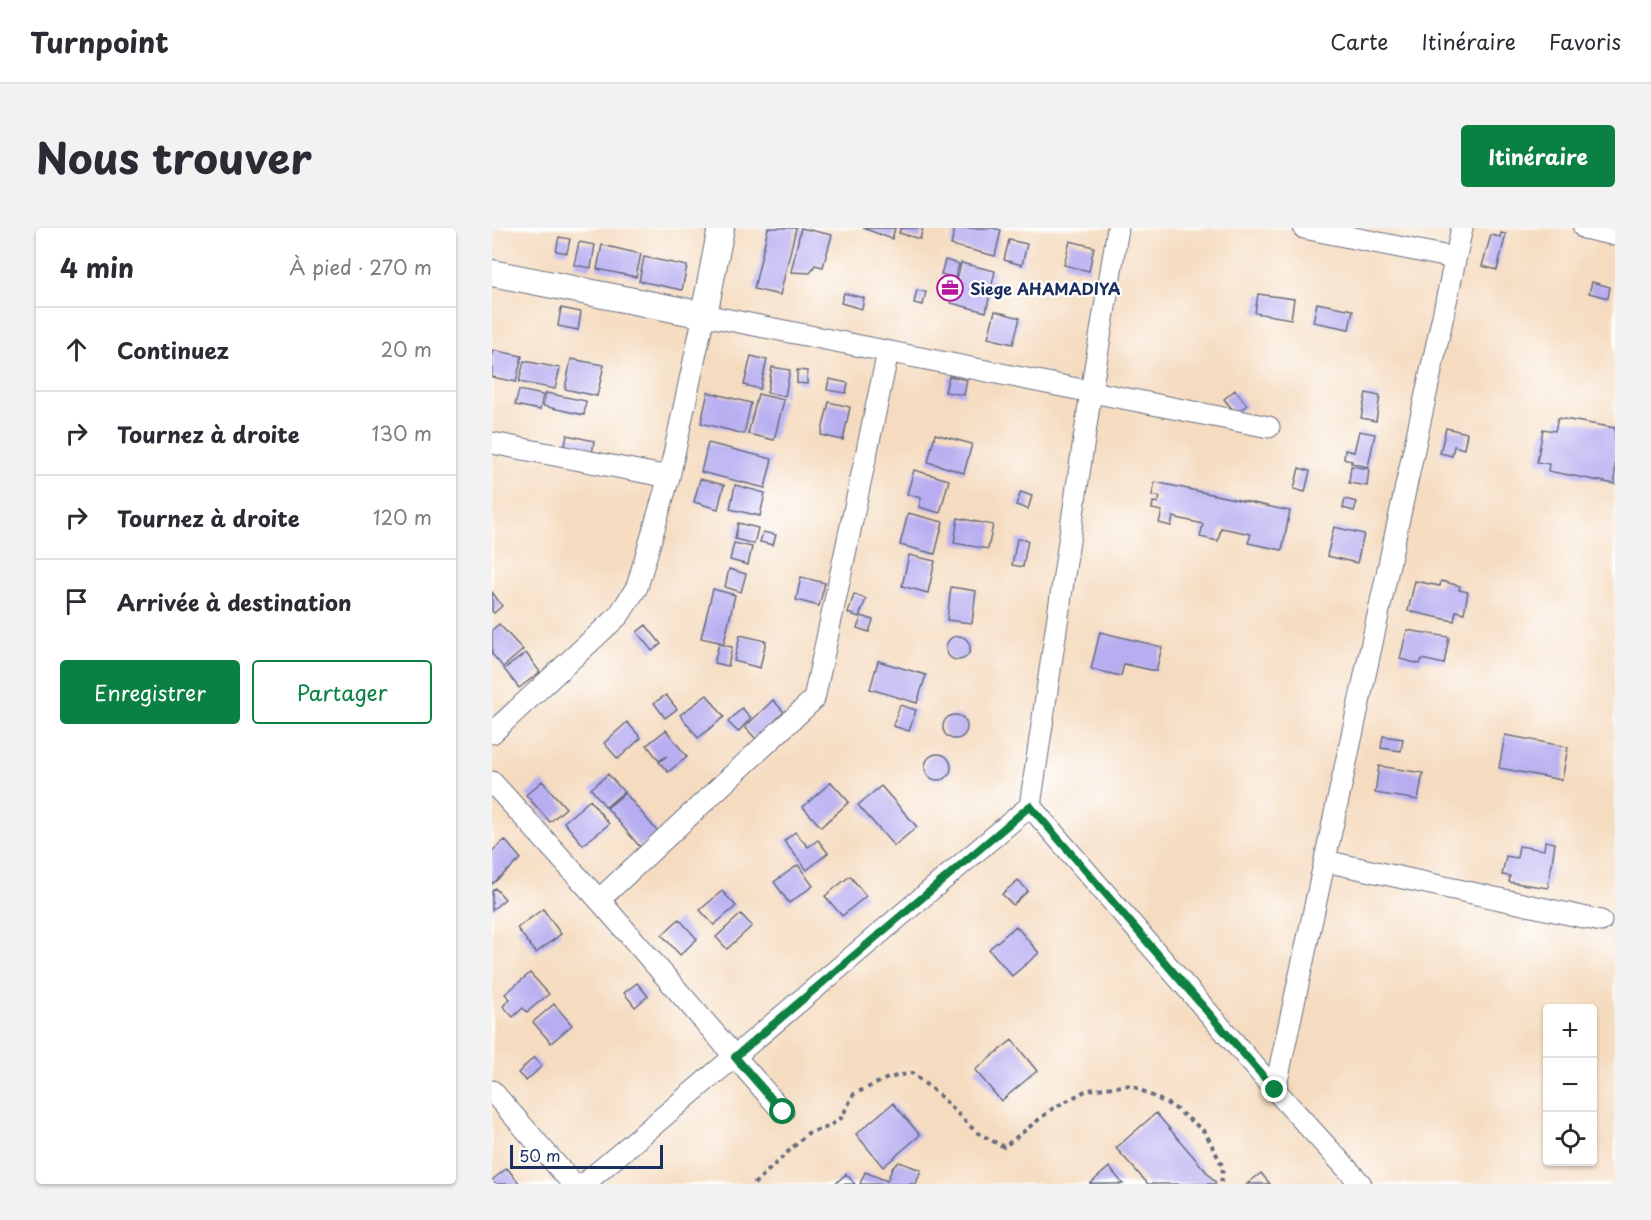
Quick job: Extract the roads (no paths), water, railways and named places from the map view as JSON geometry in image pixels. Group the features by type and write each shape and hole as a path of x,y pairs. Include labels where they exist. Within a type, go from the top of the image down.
{"street":[{"path":"492,733 619,615 637,587 669,477 721,228"},
{"path":"584,1184 1030,806 1091,392 1118,228"},
{"path":"1304,228 1454,258"},
{"path":"1275,1090 1462,228"},
{"path":"1584,228 1615,235"},
{"path":"492,273 1269,427"},
{"path":"599,900 814,699 888,352"},
{"path":"492,443 669,477"},
{"path":"492,782 599,900 783,1112"},
{"path":"1030,806 1275,1090 1361,1184"},
{"path":"1325,861 1601,921"},
{"path":"492,1091 573,1184"}],"place":[{"name":"Siege AHAMADIYA","path":"950,288"}]}
